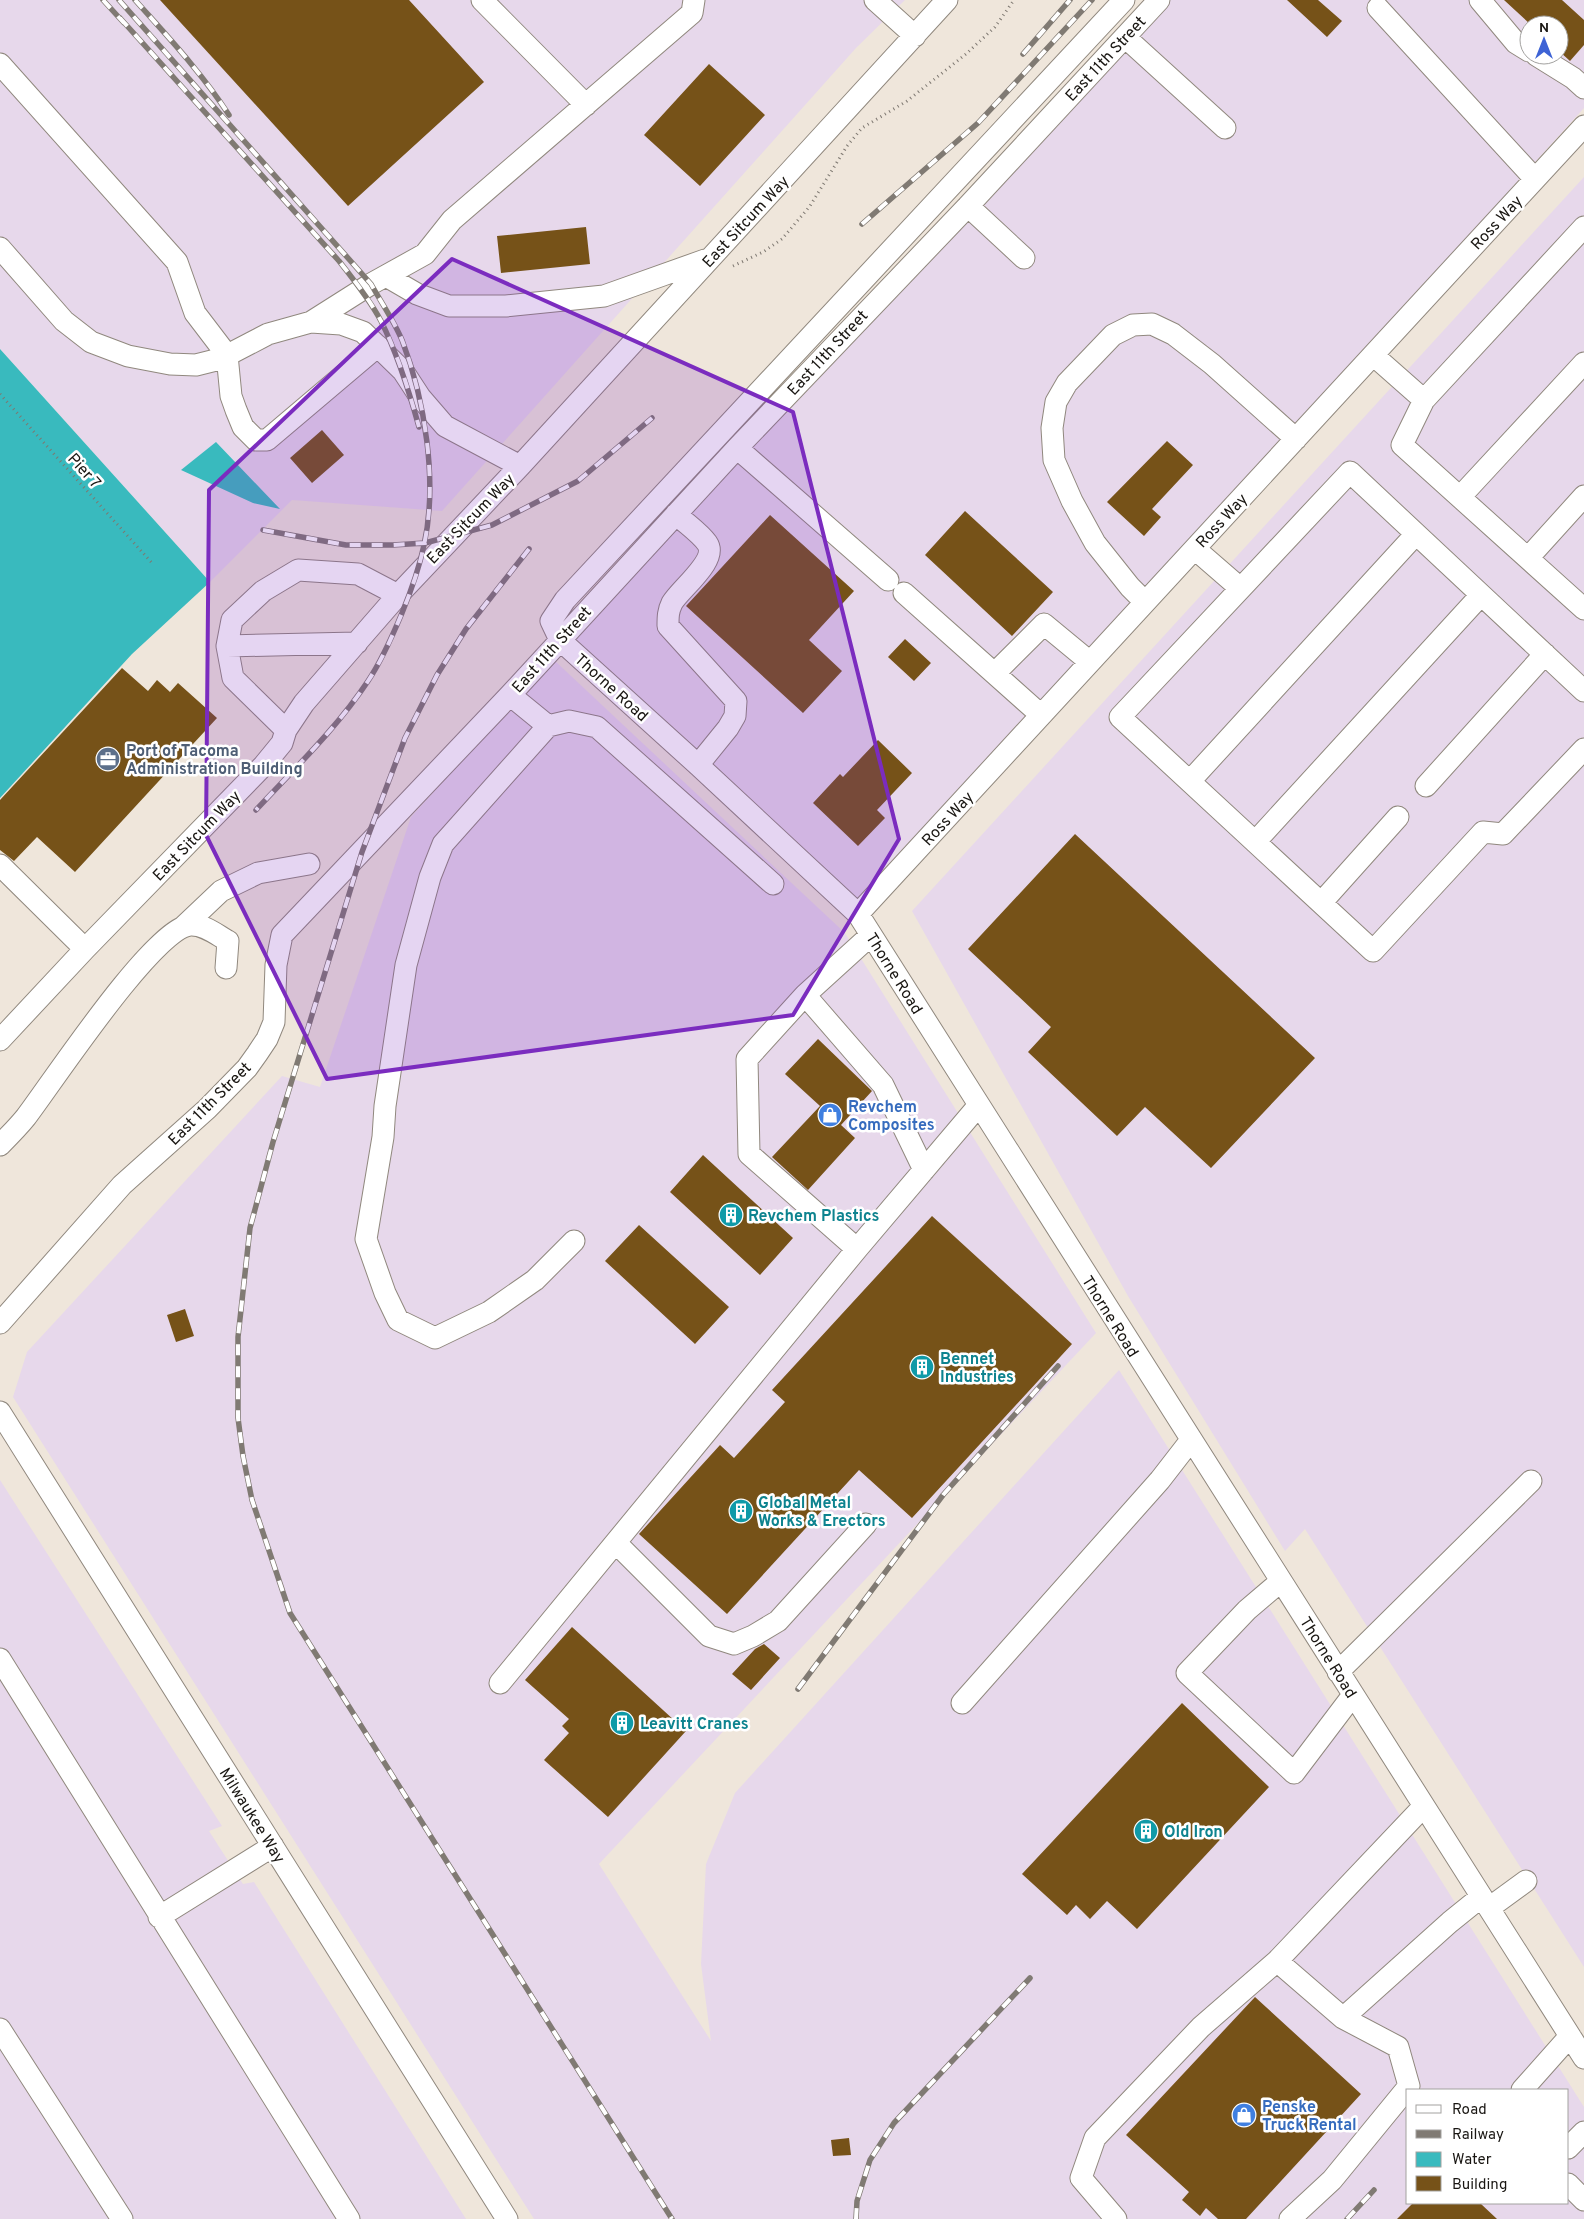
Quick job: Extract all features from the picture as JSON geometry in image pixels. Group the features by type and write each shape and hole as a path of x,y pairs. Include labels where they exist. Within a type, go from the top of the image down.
{"street":[{"path":"482,0 586,105"},
{"path":"0,248 64,321 91,342 128,356 170,364 196,365 220,359 268,334 310,322 425,254 452,220 692,13 694,0"},
{"path":"875,0 915,36"},
{"name":"East Sitcum Way","path":"0,1040 85,949 264,766 282,743 286,730 304,703 398,595 520,466 947,0"},
{"path":"560,640 551,621 564,600 1124,0"},
{"name":"East 11th Street","path":"0,1323 122,1185 207,1109 246,1068 263,1046 274,1022 276,965 282,935 510,695 737,448 968,206 1159,0"},
{"path":"1480,0 1519,45"},
{"path":"1378,8 1535,179"},
{"path":"1125,37 1225,128"},
{"path":"0,64 177,262 195,313 227,355 231,396 242,427 256,440 267,440 378,346"},
{"path":"1552,65 1573,78 1584,88"},
{"name":"Ross Way","path":"858,914 1584,126"},
{"path":"968,206 1024,258"},
{"path":"1584,227 1424,400 1402,446 1584,609"},
{"path":"386,276 417,294 450,306 506,306 604,296 710,258"},
{"path":"310,322 341,324 364,332 403,371 420,397 445,426 520,466"},
{"path":"1145,602 1130,587 1095,543 1072,501 1054,460 1052,428 1056,402 1067,383 1113,335 1133,325 1152,324 1174,334 1212,364 1296,438"},
{"path":"1373,355 1424,400"},
{"path":"1460,497 1584,363"},
{"path":"737,448 1042,715"},
{"path":"1584,692 1350,472 1120,717 1373,951 1483,832 1503,834 1584,749"},
{"path":"1528,558 1584,496"},
{"path":"676,514 708,544 710,555 705,564 673,601 668,612 668,626 736,700 735,716 728,728 698,765"},
{"path":"1190,781 1416,534"},
{"path":"1194,549 1240,588"},
{"path":"286,730 233,678 227,646 232,620 263,591 298,570 358,574 398,595"},
{"path":"1256,842 1481,595"},
{"path":"995,674 1044,624 1090,662"},
{"name":"Thorne Road","path":"560,640 858,914 1190,1440 1584,2058"},
{"path":"227,646 357,643"},
{"path":"1426,786 1545,654"},
{"path":"510,695 548,726"},
{"path":"574,1241 535,1280 489,1312 435,1338 398,1320 385,1293 366,1239 383,1137 406,965 430,877 443,844 548,726 569,721 597,727 773,884"},
{"path":"1321,902 1398,817"},
{"path":"0,1146 24,1120 106,1007 158,947 183,927 221,891 258,873 309,864"},
{"path":"0,865 85,949"},
{"path":"183,927 199,925 228,941 226,968"},
{"path":"857,1249 750,1154 747,1059 804,995 871,935"},
{"path":"804,995 883,1085 924,1170"},
{"path":"500,1683 857,1249 979,1105"},
{"name":"Milwaukee Way","path":"0,1412 507,2219"},
{"path":"962,1704 1153,1487 1190,1440"},
{"path":"1338,1672 1531,1481"},
{"path":"616,1543 709,1636 734,1644 753,1636 778,1620 866,1524"},
{"path":"1280,1581 1247,1610 1187,1673 1294,1773 1353,1696"},
{"path":"0,1658 349,2219"},
{"path":"1116,2219 1081,2178 1095,2138 1201,2026 1277,1961 1424,1806"},
{"path":"159,1916 273,1846"},
{"path":"1343,2018 1450,1922 1526,1881"},
{"path":"1277,1961 1343,2018 1398,2047 1409,2086 1407,2089"},
{"path":"0,2029 122,2219"},
{"path":"1523,2089 1570,2036"},
{"path":"1290,2219 1332,2180 1406,2090"},
{"path":"1569,2147 1584,2132"},
{"path":"1569,2185 1584,2200"}],"path":[{"path":"730,267 763,252 782,239 810,206 847,146 862,128 906,100 966,54 995,27 1014,0"},
{"name":"Pier 7","path":"0,394 152,563"}],"highlighted area":[{"path":"452,259 793,412 899,839 793,1015 327,1079 206,835 209,490"}],"shaded area":[{"path":"0,0 905,0 856,48 442,511 292,500 210,582 0,349"},
{"path":"1151,0 1584,0 1584,108 863,905 570,641"},
{"path":"1584,177 1584,1967 1305,1529 1285,1551 1128,1296 912,911"},
{"path":"554,660 845,933 1096,1333 599,1864 711,2041 701,1964 706,1864 735,1793 1119,1370 1584,2107 1584,2219 534,2219 13,1397 27,1352 282,1076 320,1087 411,817"},
{"path":"0,1480 222,1826 209,1831 243,1884 254,1882 466,2219 0,2219"}],"water":[{"path":"0,349 210,582 132,654 0,798"},
{"path":"216,442 280,509 253,503 181,470"}],"building":[{"path":"160,0 409,0 484,82 348,206"},
{"path":"1287,0 1318,0 1342,21 1327,37"},
{"path":"1504,0 1562,0 1584,20 1584,45 1569,60 1569,15 1520,15"},
{"path":"709,64 765,115 700,186 644,135"},
{"path":"586,227 590,264 501,273 497,236"},
{"path":"322,430 344,455 312,483 290,458"},
{"path":"1167,441 1193,465 1152,509 1161,517 1144,536 1107,502"},
{"path":"965,511 1053,592 1012,636 925,555"},
{"path":"770,515 854,591 809,640 842,671 803,713 686,606"},
{"path":"905,639 931,663 914,681 888,657"},
{"name":"Port of Tacoma Administration Building","path":"122,668 148,691 157,680 170,692 178,683 217,718 75,872 37,837 14,861 0,850 0,800"},
{"path":"878,740 912,773 877,810 885,818 858,846 813,803 840,774 843,777"},
{"path":"1075,834 1315,1058 1211,1168 1145,1107 1117,1136 1028,1052 1051,1027 968,949"},
{"name":"Revchem Composites","path":"818,1039 872,1091 841,1125 855,1138 808,1190 772,1157 820,1106 785,1074"},
{"name":"Revchem Plastics","path":"703,1155 793,1238 760,1275 670,1192"},
{"name":"Bennet Industries","path":"932,1216 1072,1344 912,1518 859,1470 727,1614 639,1534 720,1445 734,1458 785,1402 772,1390"},
{"path":"639,1225 729,1307 695,1344 605,1261"},
{"path":"185,1309 194,1336 176,1342 167,1315"},
{"name":"Leavitt Cranes","path":"572,1627 686,1731 608,1817 544,1760 569,1733 562,1726 569,1719 525,1680"},
{"path":"764,1644 780,1658 751,1690 732,1674 755,1649"},
{"name":"Old Iron","path":"1182,1703 1269,1787 1137,1929 1107,1901 1090,1919 1076,1905 1067,1915 1022,1874"},
{"name":"Penske Truck Rental","path":"1255,1997 1361,2094 1246,2219 1218,2219 1206,2208 1200,2216 1182,2200 1189,2192 1126,2135"},
{"path":"849,2138 851,2155 833,2156 831,2140"},
{"path":"1412,2204 1481,2204 1497,2219 1397,2219"}],"railway":[{"path":"103,0 124,23"},
{"path":"119,0 371,284 402,340 410,363 423,415 429,468 430,495 428,521 424,545 409,596 387,648 356,698 315,748 256,810"},
{"path":"135,0 196,70 229,115"},
{"path":"1023,54 1070,0"},
{"path":"862,224 978,123 1092,0"},
{"path":"120,18 339,261 362,290 381,321 393,347 419,427"},
{"path":"263,530 346,545 393,545 425,543 492,525 578,481 652,418"},
{"path":"529,549 466,629 437,675 405,738 362,852 273,1142 250,1228 238,1337 238,1418 252,1500 290,1613 672,2219"},
{"path":"798,1689 943,1495 1058,1366"},
{"path":"856,2219 857,2201 870,2160 894,2123 1030,1978"},
{"path":"1347,2219 1374,2190"}],"place":[{"name":"Port of Tacoma Administration Building","path":"108,759"},
{"name":"Revchem Composites","path":"830,1115"},
{"name":"Revchem Plastics","path":"731,1215"},
{"name":"Bennet Industries","path":"922,1367"},
{"name":"Global Metal Works & Erectors","path":"741,1511"},
{"name":"Leavitt Cranes","path":"622,1723"},
{"name":"Old Iron","path":"1146,1831"},
{"name":"Penske Truck Rental","path":"1244,2115"}]}
